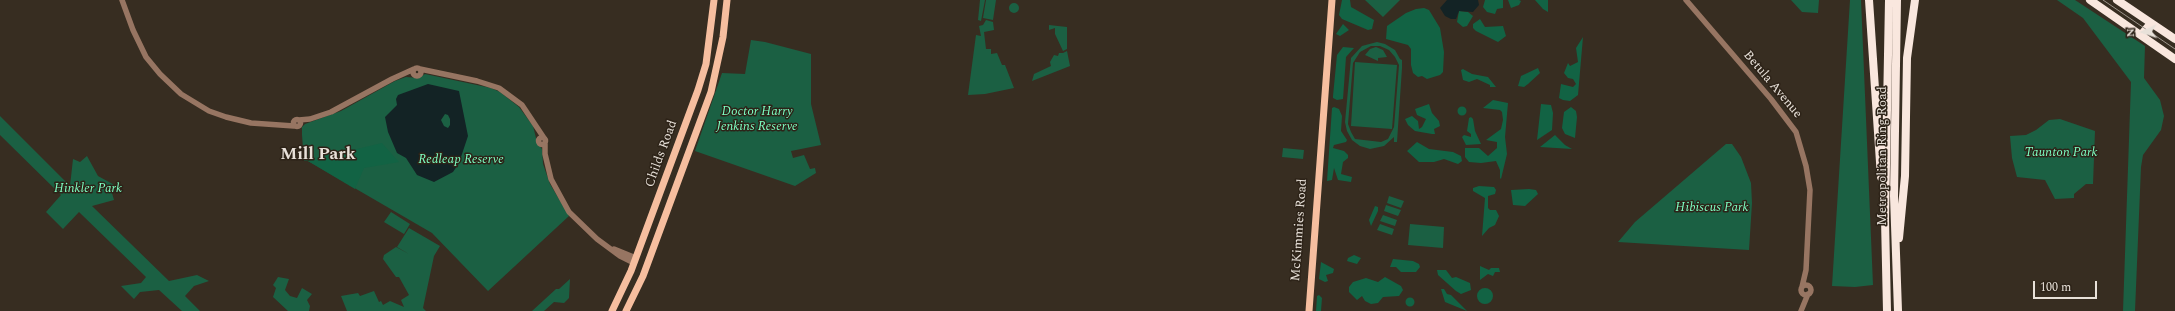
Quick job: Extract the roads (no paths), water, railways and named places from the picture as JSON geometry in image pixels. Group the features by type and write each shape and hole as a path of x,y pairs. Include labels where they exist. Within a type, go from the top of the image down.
{"highway":[{"path":"1869,0 1885,220"},
{"name":"Metropolitan Ring Road","path":"1887,311 1885,220 1889,0"},
{"name":"Metropolitan Ring Road","path":"1897,0 1894,111 1898,311"},
{"path":"1896,257 1903,215 1907,58 1915,0"},
{"path":"2090,0 2175,58"},
{"path":"2117,0 2175,39"},
{"path":"2141,36 2150,22"}],"main road":[{"name":"McKimmies Road","path":"1308,311 1312,221 1320,150 1332,0"},
{"path":"713,6 726,5"},
{"name":"Childs Road","path":"626,311 647,266 711,92 719,62 726,5"},
{"name":"Childs Road","path":"612,311 635,260 698,90 706,64 713,6"},
{"path":"635,260 647,266"}],"street":[{"path":"122,0 136,39 146,56 160,74 181,94 209,111 226,117 259,124 297,123 310,120 341,108 397,77 418,72 432,72 477,80 499,88 522,105 535,124 542,142 551,179 564,204 586,230 620,256 635,260"},
{"name":"Betula Avenue","path":"1686,0 1771,99 1796,132 1806,166 1810,190 1806,270 1802,289 1802,310"},
{"name":"Betula Avenue","path":"1802,310 1808,294 1811,291 1806,270"},
{"path":"1808,294 1802,289 1809,286"}],"tram line":[{"path":"2103,0 2175,49"}],"district":[{"name":"Mill Park","path":"318,156"}],"park label":[{"name":"Doctor Harry Jenkins Reserve","path":"757,120"},
{"name":"Taunton Park","path":"2061,153"},
{"name":"Redleap Reserve","path":"461,160"},
{"name":"Hinkler Park","path":"88,189"},
{"name":"Hibiscus Park","path":"1712,208"}]}
